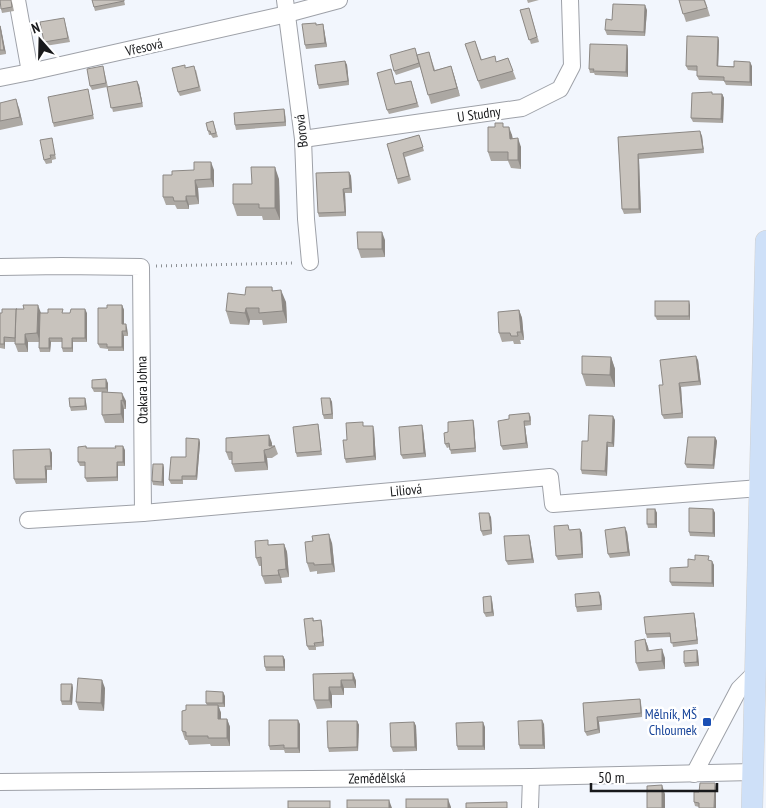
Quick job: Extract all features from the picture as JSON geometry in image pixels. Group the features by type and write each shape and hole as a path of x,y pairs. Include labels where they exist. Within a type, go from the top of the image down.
{"main road":[{"path":"752,808 766,241"}],"street":[{"path":"17,0 30,72"},
{"name":"Vřesová","path":"0,78 286,7 339,0"},
{"name":"U Studny","path":"303,139 522,108 560,89 572,66 570,0"},
{"name":"Borová","path":"286,7 303,139 306,219 310,262"},
{"path":"0,267 141,267"},
{"name":"Otakara Johna","path":"141,267 144,513"},
{"name":"Liliová","path":"28,520 144,513 550,477 553,504 760,488"},
{"path":"694,774 739,689 756,672"},
{"name":"Zemědělská","path":"0,782 531,777 753,772"},
{"path":"530,808 531,777"}],"path":[{"path":"141,267 310,262"}],"building":[{"path":"0,0 11,0 12,7 1,9"},
{"path":"92,0 124,0 124,1 94,7"},
{"path":"679,0 704,0 707,8 683,14"},
{"path":"613,4 645,5 644,32 605,30 606,19 612,20"},
{"path":"529,8 537,37 529,40 520,10"},
{"path":"64,18 68,38 44,42 40,22"},
{"path":"316,23 316,25 323,24 325,43 305,45 302,24"},
{"path":"0,26 4,50 0,50"},
{"path":"687,36 718,37 717,66 734,67 734,61 750,62 750,82 724,81 724,77 697,76 697,66 686,66"},
{"path":"475,41 481,60 495,56 496,62 508,58 513,71 478,81 465,44"},
{"path":"590,44 627,45 626,72 593,71 594,69 589,69"},
{"path":"415,48 419,63 394,71 390,55"},
{"path":"429,52 434,71 451,66 457,88 428,95 417,55"},
{"path":"345,61 348,81 318,85 315,65"},
{"path":"185,65 185,68 194,66 199,87 178,92 172,68"},
{"path":"103,66 106,83 90,86 87,69"},
{"path":"391,69 395,84 411,81 417,103 387,110 377,73"},
{"path":"137,81 142,103 111,108 107,87"},
{"path":"88,89 93,115 53,123 48,97"},
{"path":"712,92 712,94 722,94 721,119 691,118 692,93"},
{"path":"16,99 20,117 0,121 0,103"},
{"path":"284,109 285,122 235,125 234,113"},
{"path":"213,121 216,133 211,134 206,123"},
{"path":"495,123 503,123 503,127 509,127 510,139 518,138 518,160 508,160 508,152 488,152 488,127 495,127"},
{"path":"700,131 703,149 638,154 639,209 622,209 618,137"},
{"path":"419,135 423,147 403,153 409,176 397,179 387,144"},
{"path":"52,138 55,155 50,155 51,158 44,160 40,140"},
{"path":"194,162 211,162 211,179 195,180 196,196 186,196 186,201 174,201 173,197 163,197 163,175 172,175 172,171 194,170"},
{"path":"251,167 275,167 275,208 259,208 259,204 233,204 233,184 252,184"},
{"path":"349,172 350,188 343,189 345,212 318,213 316,173"},
{"path":"357,232 382,232 382,249 358,249"},
{"path":"246,287 272,287 272,291 281,290 283,311 259,313 259,308 246,308 245,313 226,311 228,293 245,295"},
{"path":"655,301 689,301 689,316 655,316"},
{"path":"23,305 38,305 37,333 25,334 25,344 15,344 16,309 24,309"},
{"path":"107,305 122,305 122,324 126,324 126,331 122,331 122,347 107,347 107,344 98,344 98,308 107,308"},
{"path":"2,309 16,309 15,338 4,337 4,344 0,344 0,313 2,313"},
{"path":"48,309 63,309 62,313 70,313 71,309 85,309 85,338 72,338 72,348 62,348 62,338 49,338 49,348 39,348 40,313 48,313"},
{"path":"519,310 521,332 517,332 518,336 511,336 510,333 499,333 498,312"},
{"path":"582,356 611,357 610,375 582,374"},
{"path":"696,356 699,381 679,383 682,413 662,415 659,385 663,385 660,360"},
{"path":"106,379 106,388 92,388 92,380"},
{"path":"102,392 122,393 121,414 102,415"},
{"path":"69,398 85,398 85,406 70,407"},
{"path":"321,398 330,398 332,414 323,415"},
{"path":"529,413 530,421 524,421 526,443 501,446 498,421 509,419 509,415"},
{"path":"589,415 613,416 612,443 607,442 605,471 581,470 582,441 588,441"},
{"path":"473,420 475,448 450,450 449,443 445,444 444,433 448,432 448,422"},
{"path":"363,422 363,426 373,426 374,456 345,459 343,440 347,440 346,423"},
{"path":"318,424 321,451 296,453 293,427"},
{"path":"422,425 424,453 401,455 399,427"},
{"path":"269,435 269,446 275,446 264,450 265,462 232,464 232,452 226,452 226,438"},
{"path":"688,437 715,437 713,465 685,464"},
{"path":"186,438 199,439 196,476 182,476 182,480 169,480 171,457 186,457"},
{"path":"86,446 86,448 116,448 115,446 123,446 123,462 117,462 117,477 85,478 85,462 78,462 78,447"},
{"path":"50,449 51,466 45,466 46,479 14,479 13,450"},
{"path":"153,464 163,464 162,482 152,481"},
{"path":"689,508 713,509 713,533 689,532"},
{"path":"647,509 655,509 655,524 647,524"},
{"path":"479,513 489,513 491,530 481,531"},
{"path":"568,525 569,530 580,529 582,554 556,556 554,526"},
{"path":"625,527 628,552 608,554 605,530"},
{"path":"329,534 332,564 314,565 314,563 307,563 305,542 313,541 312,536"},
{"path":"529,535 532,559 506,561 504,536"},
{"path":"268,540 268,545 284,544 286,569 278,570 279,575 262,576 261,557 256,558 255,541"},
{"path":"695,555 709,556 708,560 712,561 712,583 670,582 670,568 688,567 688,559 695,560"},
{"path":"599,592 601,605 576,607 575,594"},
{"path":"491,596 492,612 484,613 483,597"},
{"path":"694,613 697,640 671,643 670,633 646,634 644,617"},
{"path":"313,618 313,621 321,620 323,642 314,643 315,646 307,646 304,619"},
{"path":"645,639 647,651 662,649 662,661 636,663 635,641"},
{"path":"697,650 697,662 684,663 684,651"},
{"path":"264,656 283,656 284,667 265,667"},
{"path":"353,673 353,680 341,680 341,687 329,687 329,700 314,700 313,674"},
{"path":"78,678 102,680 101,703 76,702"},
{"path":"61,684 72,684 70,701 61,701"},
{"path":"206,691 223,692 223,703 206,703"},
{"path":"640,699 641,713 597,717 598,729 585,732 583,703"},
{"path":"186,705 218,705 218,719 227,719 227,738 186,736 186,732 182,731 182,711 186,710"},
{"path":"269,720 298,720 298,748 284,748 284,745 269,746"},
{"path":"542,720 543,745 519,745 518,721"},
{"path":"327,721 357,721 357,747 328,748"},
{"path":"414,722 415,747 391,747 390,723"},
{"path":"483,722 483,746 457,746 456,723"},
{"path":"700,783 715,783 714,808 699,808 699,803 694,802 694,792 699,792"},
{"path":"662,785 662,808 647,808 647,786"},
{"path":"406,799 448,799 448,808 406,808"},
{"path":"347,800 389,800 389,808 347,808"},
{"path":"288,801 330,801 330,808 288,808"},
{"path":"507,802 507,808 466,808 466,803"}],"place":[{"name":"Mělník, MŠ Chloumek","path":"707,722"}]}
